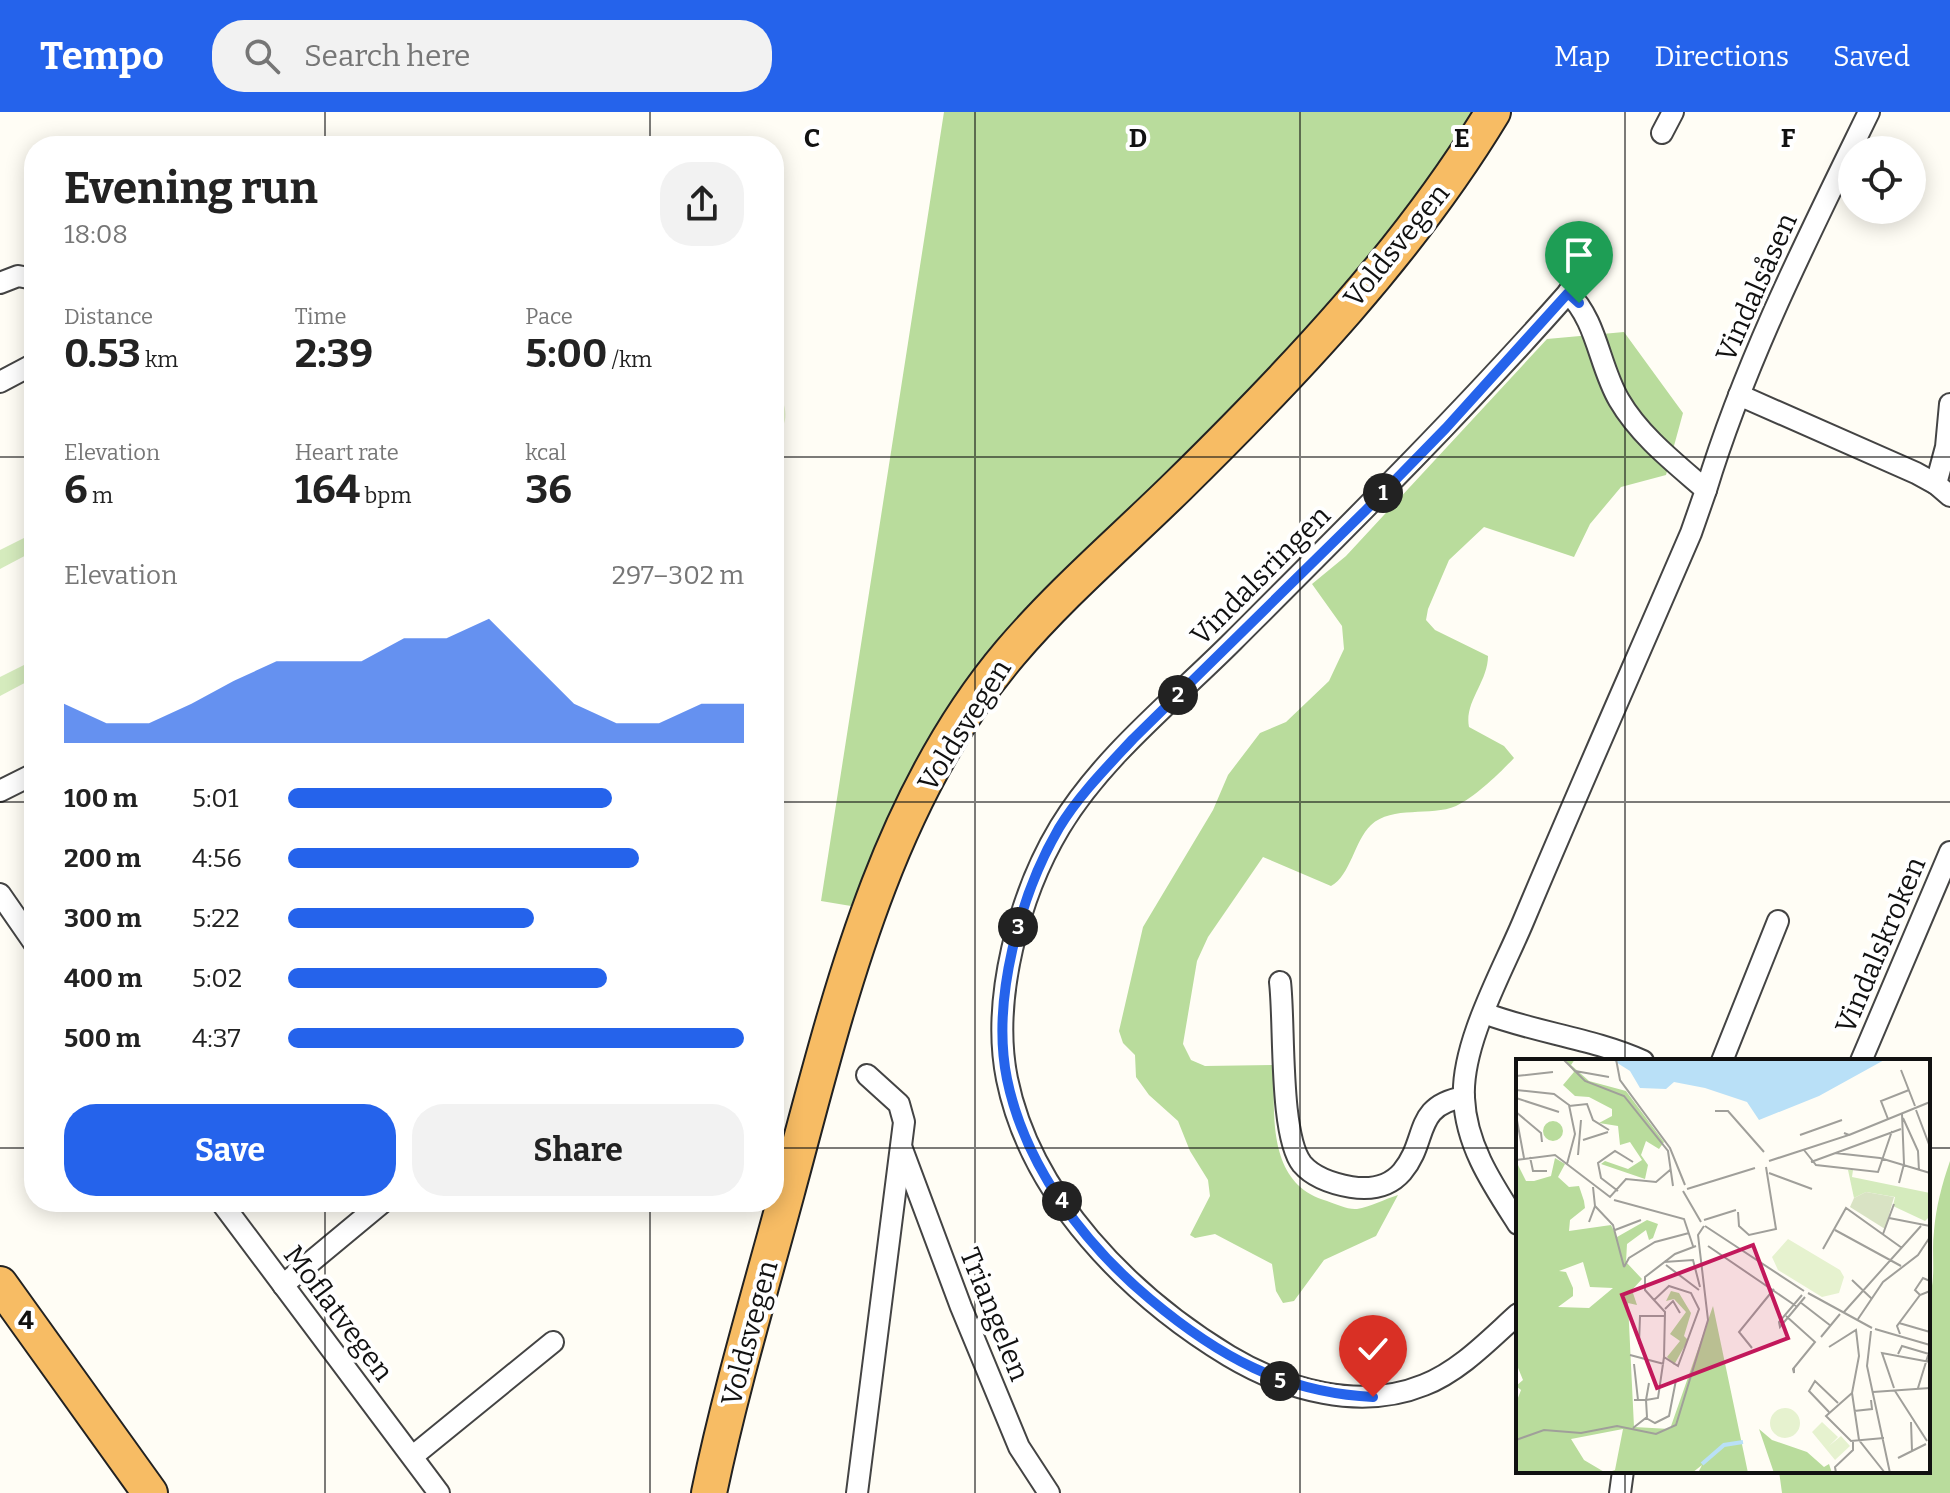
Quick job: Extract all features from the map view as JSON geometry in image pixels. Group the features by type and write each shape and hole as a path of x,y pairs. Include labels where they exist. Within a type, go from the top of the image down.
{"highway":[{"name":"Voldsvegen","path":"784,1202 849,975 888,864 923,786 986,683 1035,626 1191,474 1318,340 1437,196 1493,112"},
{"name":"Voldsvegen","path":"709,1493 781,1212"},
{"path":"0,1284 150,1493"}],"street":[{"path":"1662,133 1673,112"},
{"name":"Vindalsåsen","path":"1706,490 1739,395 1869,112"},
{"name":"Vindalsringen","path":"1516,1316 1453,1369 1426,1384 1386,1395 1344,1396 1315,1391 1282,1382 1235,1359 1171,1317 1134,1286 1104,1256 1065,1206 1020,1124 1006,1076 1004,1024 1009,963 1020,918 1038,869 1069,813 1133,739 1446,428 1568,293 1585,266"},
{"path":"0,283 18,276 24,277"},
{"path":"1516,1221 1478,1156 1466,1118 1464,1097 1468,1058 1484,1013 1691,533 1706,490 1662,452 1620,402 1587,318 1579,303 1568,293"},
{"path":"0,382 24,369"},
{"path":"1739,395 1943,490 1950,404"},
{"path":"0,791 24,779"},
{"name":"Vindalskroken","path":"1862,1059 1950,852"},
{"path":"0,894 24,929"},
{"path":"1723,1059 1778,921"},
{"path":"1280,982 1290,1138 1302,1163 1312,1173 1327,1181 1363,1189 1391,1182 1408,1162 1428,1115 1436,1105 1464,1097"},
{"path":"1484,1013 1525,1028 1603,1046 1638,1059"},
{"name":"Triangelen","path":"857,1493 904,1122 899,1104 867,1075"},
{"name":"Triangelen","path":"902,1149 961,1307 1019,1447 1049,1493"},
{"name":"Moflatvegen","path":"228,1212 439,1493"},
{"path":"283,1285 371,1212"},
{"path":"413,1456 553,1342"},
{"path":"1620,1493 1623,1473"}],"green space":[{"path":"944,112 1509,112 1034,645 951,757 881,911 821,901"},
{"path":"1624,332 1683,413 1666,475 1621,487 1590,524 1574,557 1484,527 1449,560 1428,609 1426,620 1435,630 1488,656 1470,709 1469,727 1504,746 1514,758 1479,791 1456,806 1390,815 1371,825 1343,874 1331,886 1263,857 1208,937 1197,961 1183,1044 1191,1060 1205,1066 1274,1065 1278,1146 1293,1180 1307,1192 1350,1209 1398,1195 1376,1236 1324,1260 1294,1301 1283,1303 1276,1291 1272,1264 1215,1234 1195,1238 1190,1235 1210,1196 1208,1180 1190,1151 1178,1121 1149,1095 1136,1077 1135,1055 1123,1043 1119,1031 1143,927 1213,810 1228,775 1260,733 1286,722 1329,681 1344,649 1342,626 1312,584 1346,556 1547,339"},
{"path":"24,538 24,556 0,569 0,550"},
{"path":"24,665 24,683 0,696 0,677"},
{"path":"1950,1161 1950,1493 1782,1493 1779,1473 1930,1473 1930,1292 1936,1213"}],"route":[{"path":"1373,1397 1344,1396 1298,1387 1235,1359 1171,1317 1134,1286 1083,1232 1030,1147 1012,1099 1004,1049 1009,963 1020,918 1038,869 1069,813 1095,781 1133,739 1446,428 1568,293 1579,303"}]}
